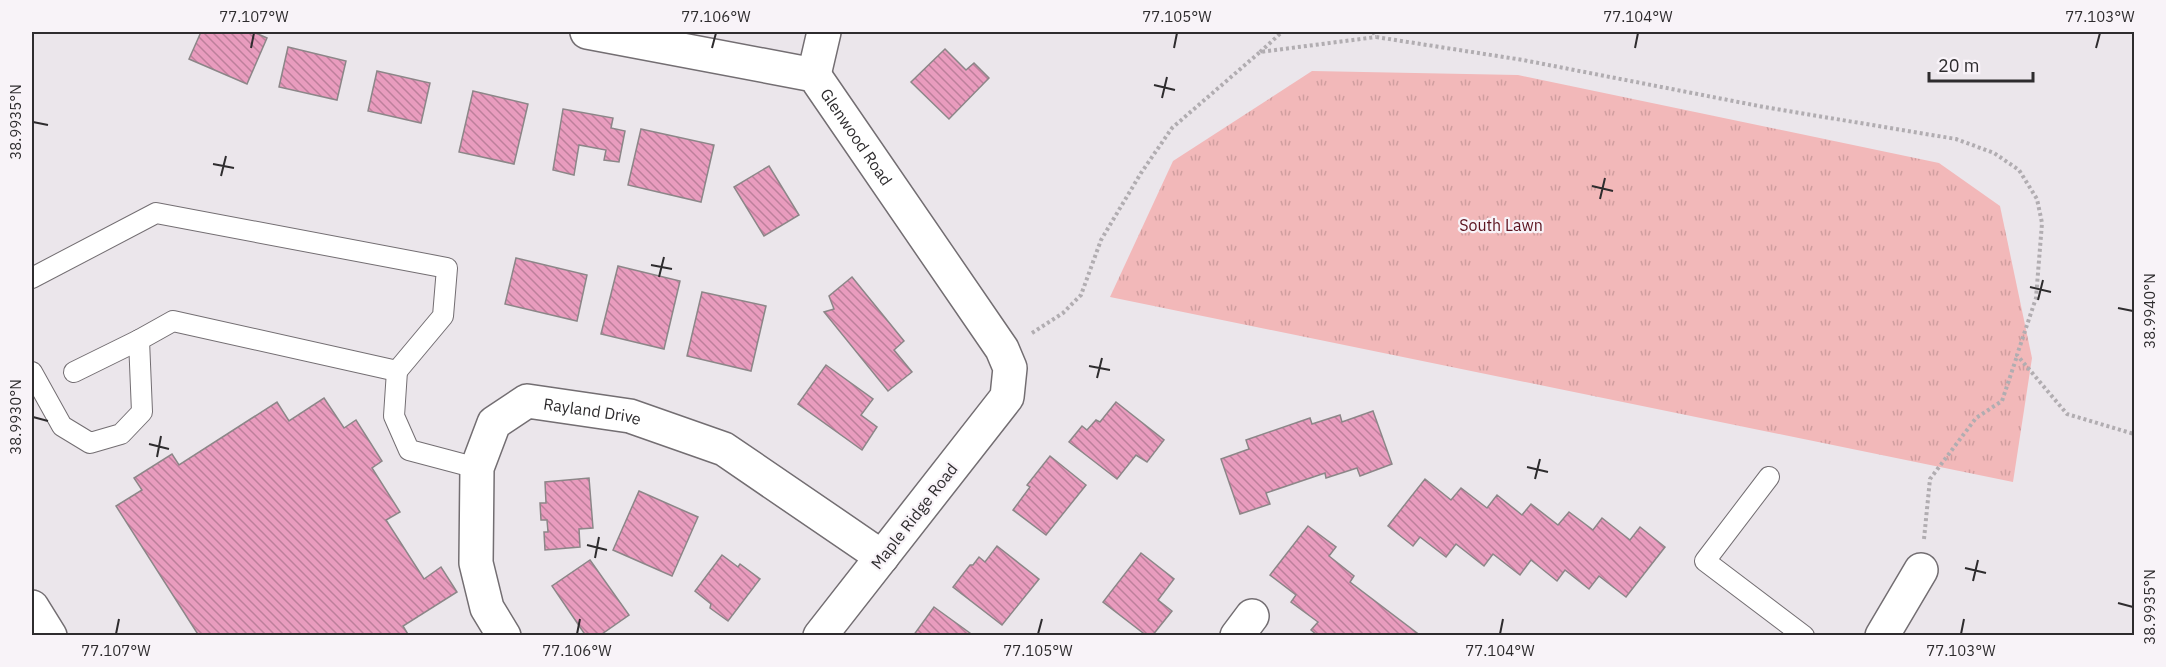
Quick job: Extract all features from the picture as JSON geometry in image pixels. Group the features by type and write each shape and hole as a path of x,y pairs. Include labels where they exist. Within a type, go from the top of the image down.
{"street":[{"name":"Glenwood Road","path":"587,32 814,75 1002,349 1010,368 1007,397"},
{"path":"814,75 824,32"},
{"name":"Maple Ridge Road","path":"820,636 1007,397"},
{"name":"Rayland Drive","path":"504,636 487,608 476,563 477,468 494,423 527,401 630,416 724,449 882,557"},
{"path":"1882,636 1921,570"},
{"path":"32,607 50,636"}],"lane":[{"path":"32,278 156,213 447,268 443,316 397,371 394,416 409,450 477,468"},
{"path":"74,372 173,321 397,371"},
{"path":"32,372 62,426 90,444 121,434 142,412 139,340"},
{"path":"1769,477 1706,561 1804,636"}],"path":[{"path":"1002,349 1063,313 1081,295 1101,240 1140,173 1173,128 1282,32"},
{"path":"1373,32 1376,37"},
{"path":"1260,52 1376,37 1523,60 1764,107 1956,139 1994,153 2019,170 2037,199 2042,223 2037,298 2002,401 1976,418 1930,479 1921,570"},
{"path":"2017,355 2067,414 2134,434"}],"green space":[{"name":"South Lawn","path":"1312,71 1518,75 1939,163 2000,206 2032,358 2013,482 1110,297 1173,161"}],"building":[{"path":"201,32 253,32 267,38 247,84 189,59"},
{"path":"288,47 346,61 337,100 279,87"},
{"path":"945,49 966,70 974,63 989,78 949,119 911,82"},
{"path":"377,71 430,83 421,123 368,111"},
{"path":"473,91 528,104 514,164 459,152"},
{"path":"563,109 613,118 611,128 625,131 619,162 604,160 606,150 579,145 574,175 553,170"},
{"path":"641,129 714,145 701,202 628,185"},
{"path":"769,166 799,215 764,236 734,187"},
{"path":"516,258 587,275 577,321 505,304"},
{"path":"618,266 680,281 664,349 601,334"},
{"path":"852,277 904,341 894,350 912,372 888,391 824,312 834,309 829,296"},
{"path":"702,292 766,306 751,371 687,356"},
{"path":"826,365 873,399 861,415 877,427 862,450 798,404"},
{"path":"324,398 344,428 356,420 382,461 372,468 400,512 386,520 424,579 441,567 457,592 403,626 409,636 199,636 116,506 142,490 134,478 172,454 179,465 277,402 289,421"},
{"path":"1116,402 1164,440 1147,462 1136,455 1117,479 1069,442 1082,426 1087,430 1096,420 1100,422"},
{"path":"1373,411 1392,464 1360,476 1357,468 1326,478 1325,473 1266,493 1270,504 1240,514 1221,459 1249,449 1246,440 1310,418 1312,424 1340,415 1342,422"},
{"path":"1050,456 1086,485 1046,535 1013,510 1030,487 1027,485"},
{"path":"589,478 593,528 579,529 580,547 545,550 544,532 548,532 547,520 541,520 540,503 546,503 545,482"},
{"path":"1425,479 1451,500 1461,488 1487,508 1497,495 1522,515 1531,504 1558,525 1569,512 1593,530 1602,518 1630,540 1640,527 1665,547 1626,597 1599,576 1589,589 1565,570 1557,581 1531,560 1520,575 1493,554 1484,566 1456,544 1446,557 1420,537 1413,546 1388,526"},
{"path":"639,491 698,517 672,576 613,550"},
{"path":"1308,526 1336,547 1329,556 1354,576 1350,582 1421,636 1318,636 1311,630 1318,622 1291,602 1296,595 1270,575"},
{"path":"997,546 1039,579 1002,625 953,587 970,565 973,565 979,557 985,562"},
{"path":"1141,553 1174,579 1158,600 1172,611 1152,636 1147,636 1103,602"},
{"path":"722,555 738,567 740,564 760,579 728,621 710,608 711,604 695,591"},
{"path":"590,560 629,615 599,636 586,636 552,586"},
{"path":"934,607 974,636 913,636"}]}
